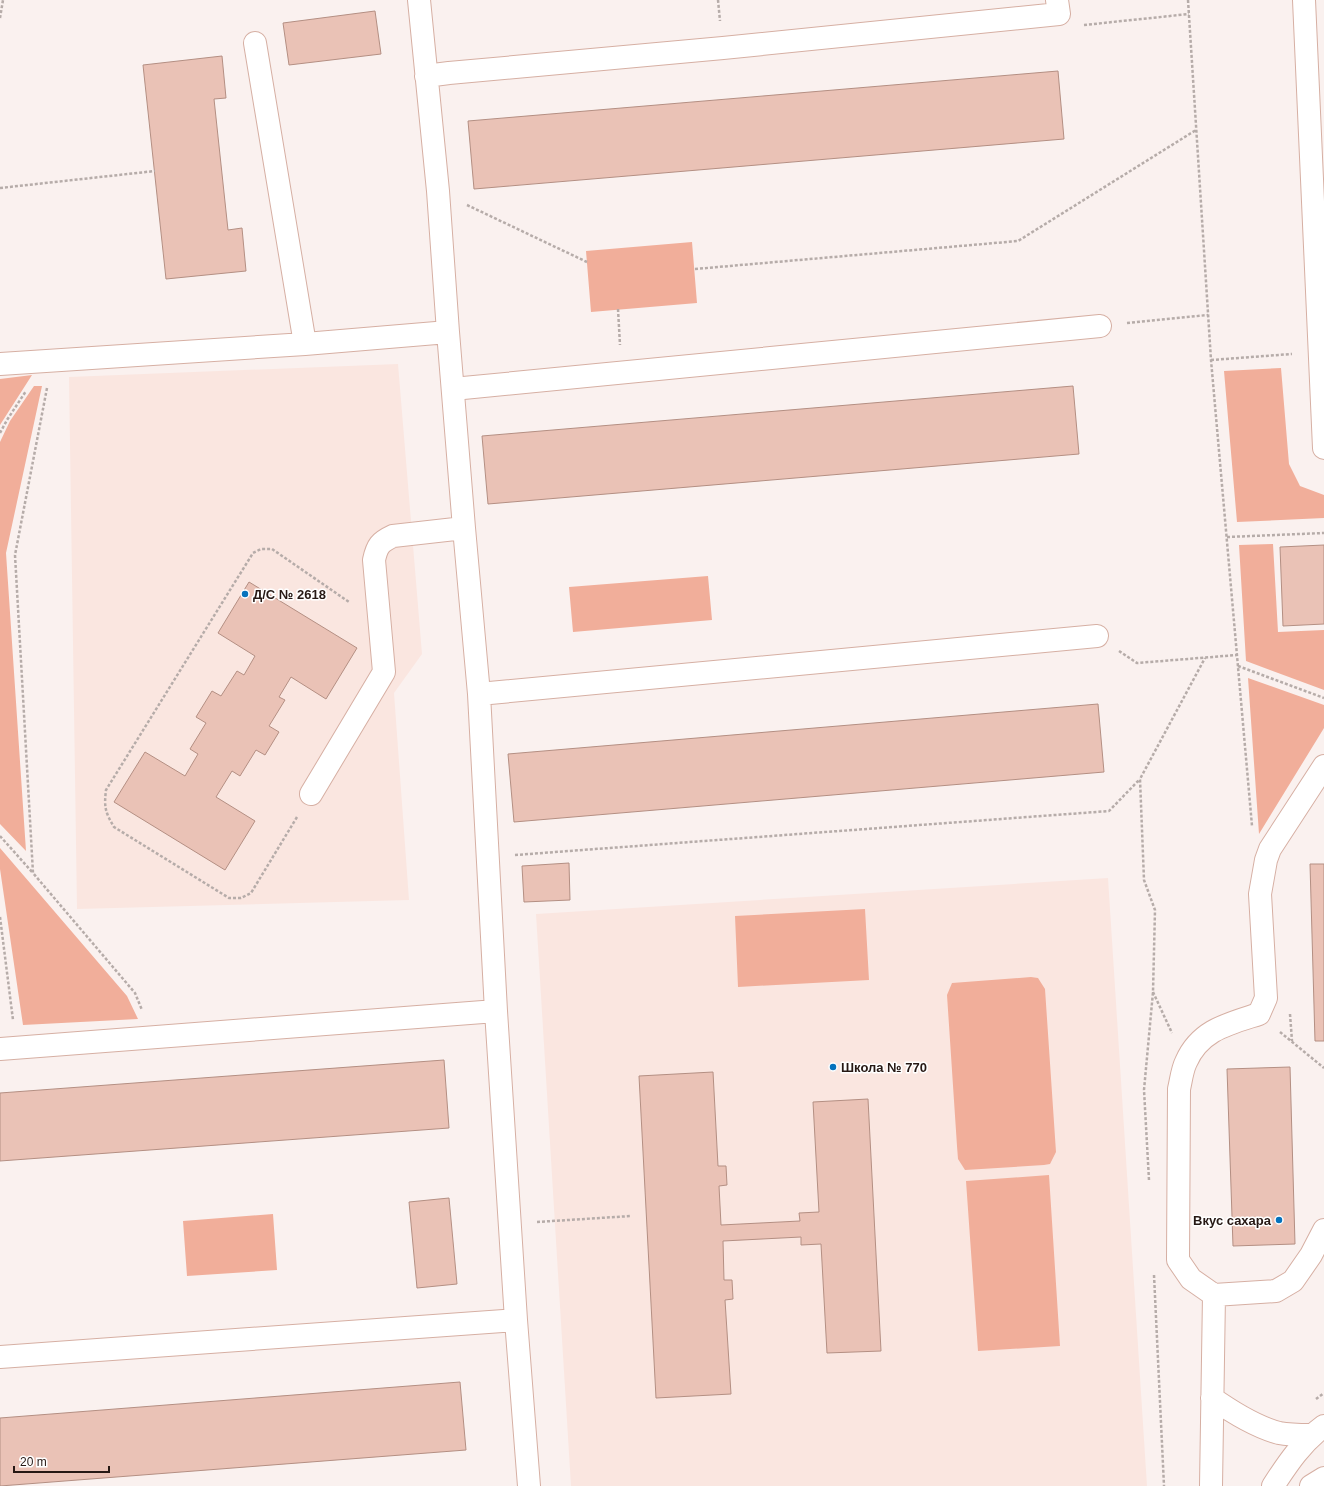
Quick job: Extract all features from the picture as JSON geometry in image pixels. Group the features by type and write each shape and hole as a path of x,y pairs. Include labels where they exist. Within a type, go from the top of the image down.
{"main road":[{"path":"419,0 438,191 448,332 479,694 496,1011 516,1320 529,1486"},
{"path":"426,76 1059,14 1057,0"},
{"path":"1304,0 1324,448"},
{"path":"255,43 305,344"},
{"path":"453,389 1100,326"},
{"path":"0,364 305,344 448,332"},
{"path":"311,794 384,672 374,560 376,549 384,541 393,536 464,528"},
{"path":"479,694 1097,636"},
{"path":"1324,766 1270,849 1266,860 1260,894 1266,998 1258,1014 1223,1025 1201,1039 1186,1062 1179,1089 1178,1260 1191,1280 1214,1296 1276,1291 1293,1281 1324,1230"},
{"path":"0,1049 496,1011"},
{"path":"1211,1486 1214,1296"},
{"path":"0,1357 516,1320"},
{"path":"1212,1398 1232,1412 1279,1433 1317,1431"},
{"path":"1273,1486 1291,1458 1317,1431"},
{"path":"1311,1486 1324,1478"}],"path":[{"path":"0,18 3,0"},
{"path":"1188,0 1208,315 1252,833"},
{"path":"695,269 1018,242 1196,130"},
{"path":"0,188 155,171"},
{"path":"438,191 587,262"},
{"path":"618,309 622,373"},
{"path":"1100,326 1208,315"},
{"path":"1212,360 1278,355"},
{"path":"0,433 7,420 49,360"},
{"path":"33,873 15,555 49,376 49,360"},
{"path":"1227,537 1324,533"},
{"path":"311,794 252,893 241,898 229,898 114,827 106,814 105,800 106,790 253,553 261,549 272,549 379,622"},
{"path":"1097,636 1137,662 1237,655"},
{"path":"514,855 1109,811 1140,779 1205,658"},
{"path":"1238,666 1324,698"},
{"path":"1140,779 1144,880 1155,910 1153,992 1186,1062"},
{"path":"0,836 135,993"},
{"path":"0,917 12,1012"},
{"path":"1258,1014 1324,1068"},
{"path":"533,1222 632,1216"}],"shaded area":[{"path":"692,242 697,303 591,312 586,251"},
{"name":"Д/C № 2618","path":"398,364 422,654 394,693 409,900 77,909 69,377"},
{"path":"1281,368 1289,464 1300,486 1324,495 1324,518 1237,522 1224,371"},
{"path":"32,375 0,425 0,379"},
{"path":"34,386 42,386 6,553 26,851 0,824 0,442 10,421"},
{"path":"1273,544 1278,632 1324,630 1324,690 1246,661 1239,545"},
{"path":"708,576 712,620 573,632 569,587"},
{"path":"1248,678 1324,705 1324,728 1259,834"},
{"path":"0,848 127,996 138,1019 23,1025 0,869"},
{"name":"Школа № 770","path":"1108,878 1147,1486 571,1486 536,914"},
{"path":"865,909 869,980 738,987 735,916"},
{"path":"1031,977 1038,978 1045,989 1056,1152 1050,1164 965,1170 958,1159 947,995 952,983"},
{"path":"1049,1175 1060,1346 978,1351 966,1181"},
{"path":"273,1214 277,1270 187,1276 183,1221"}],"building":[{"path":"375,11 381,54 289,65 283,23"},
{"path":"222,56 226,98 214,99 228,230 242,228 246,271 166,279 143,65"},
{"path":"1058,71 1064,139 474,189 468,121"},
{"path":"1073,386 1079,454 488,504 482,436"},
{"path":"1324,545 1324,624 1283,626 1280,547"},
{"path":"249,582 357,648 326,699 291,677 279,697 285,700 269,726 279,732 265,755 256,750 240,776 232,771 216,797 255,821 225,870 114,802 145,752 185,776 198,754 190,749 206,723 196,717 212,691 221,696 237,671 244,675 255,656 218,633"},
{"path":"1098,704 1104,772 514,822 508,754"},
{"path":"569,863 570,900 524,902 522,866"},
{"path":"1310,864 1324,864 1324,1041 1315,1041"},
{"path":"444,1060 449,1128 0,1161 0,1093"},
{"path":"1290,1067 1295,1244 1233,1246 1227,1069"},
{"path":"713,1072 718,1166 726,1166 727,1185 719,1186 721,1225 800,1221 799,1213 819,1212 813,1102 868,1099 881,1351 827,1353 821,1244 801,1245 801,1237 723,1241 724,1280 732,1280 733,1299 725,1300 731,1394 656,1398 639,1076"},
{"path":"449,1198 457,1284 417,1288 409,1202"},
{"path":"460,1382 466,1450 0,1486 0,1418"}],"place":[{"name":"Д/C № 2618","path":"245,594"},
{"name":"Школа № 770","path":"833,1067"},
{"name":"Вкус сахара","path":"1279,1220"}]}
